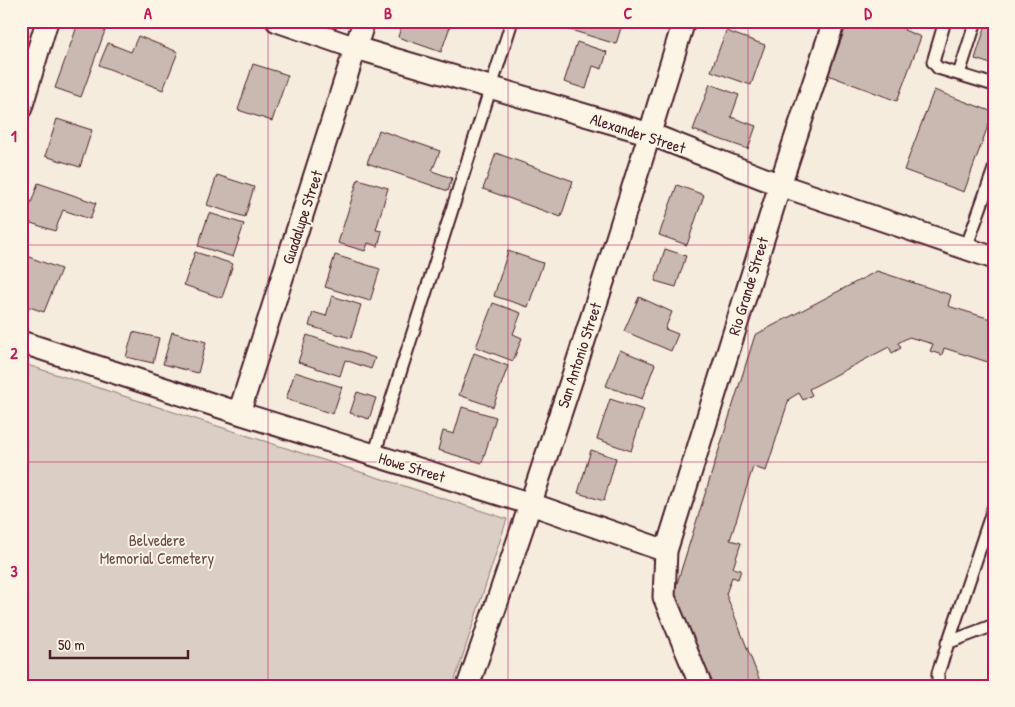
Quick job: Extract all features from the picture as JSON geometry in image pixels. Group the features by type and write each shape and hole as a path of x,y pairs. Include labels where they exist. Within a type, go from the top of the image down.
{"street":[{"path":"21,108 47,21"},
{"name":"Alexander Street","path":"277,21 356,48 650,134 780,185 994,258"},
{"name":"Guadalupe Street","path":"239,413 364,21"},
{"name":"San Antonio Street","path":"468,686 531,504 650,134 684,21"},
{"name":"Rio Grande Street","path":"666,551 780,185 834,21"},
{"name":"Howe Street","path":"21,342 239,413 531,504 666,551"},
{"path":"666,551 664,597 702,686"}],"lane":[{"path":"374,455 512,21"},
{"path":"945,21 933,62 938,68 994,85"},
{"path":"959,74 976,21"},
{"path":"966,248 994,169"},
{"path":"938,686 938,672 947,643 994,506"},
{"path":"947,643 994,625"}],"green space":[{"name":"Belvedere Memorial Cemetery","path":"21,363 507,519 453,686 21,686"}],"building":[{"path":"79,21 89,21 106,28 81,97 55,88"},
{"path":"403,21 452,21 441,52 398,37"},
{"path":"566,21 623,21 616,44 564,28"},
{"path":"848,21 908,21 904,30 921,37 897,101 828,75"},
{"path":"987,21 994,21 994,65 975,59"},
{"path":"726,31 765,45 751,85 711,71"},
{"path":"138,36 178,52 163,90 99,65 108,43 131,52"},
{"path":"577,42 607,52 602,69 593,66 586,89 564,82"},
{"path":"253,64 288,75 272,121 238,110"},
{"path":"710,84 739,95 731,117 756,126 748,149 693,130"},
{"path":"934,90 993,112 964,192 904,170"},
{"path":"57,119 92,130 80,167 45,156"},
{"path":"379,130 440,151 432,171 452,178 448,191 367,163"},
{"path":"496,153 573,181 561,217 483,189"},
{"path":"217,175 254,187 245,217 207,205"},
{"path":"358,179 388,188 376,230 382,231 378,246 368,243 365,251 338,243"},
{"path":"38,183 96,203 90,219 63,210 55,231 25,221"},
{"path":"677,185 704,195 687,245 659,235"},
{"path":"209,213 244,224 233,257 198,246"},
{"path":"665,249 686,256 676,287 655,281"},
{"path":"508,251 543,263 528,307 494,296"},
{"path":"195,252 233,264 222,298 184,285"},
{"path":"21,254 61,269 44,312 21,304"},
{"path":"335,255 380,269 370,301 325,287"},
{"path":"877,271 951,295 948,306 994,320 994,364 944,348 942,355 930,351 933,344 909,337 898,343 901,348 892,353 889,347 809,389 812,395 803,400 799,393 789,399 766,471 753,467 730,540 741,543 733,568 741,570 738,579 732,577 726,594 762,686 707,686 673,596 755,335"},
{"path":"332,296 361,305 351,338 309,326 313,312 326,316"},
{"path":"639,297 672,312 665,329 678,334 671,351 624,331"},
{"path":"493,303 521,313 513,334 522,338 513,361 476,347"},
{"path":"133,332 159,338 153,363 126,357"},
{"path":"172,332 206,342 198,373 163,364"},
{"path":"307,335 375,358 371,369 345,360 340,376 298,362"},
{"path":"620,350 655,364 642,399 606,386"},
{"path":"474,353 508,366 493,407 459,395"},
{"path":"295,372 342,387 333,414 286,399"},
{"path":"357,392 376,398 369,419 350,413"},
{"path":"610,399 644,410 631,451 597,439"},
{"path":"462,407 496,417 482,463 438,450 443,431 454,434"},
{"path":"591,450 616,458 604,501 578,493"}]}
